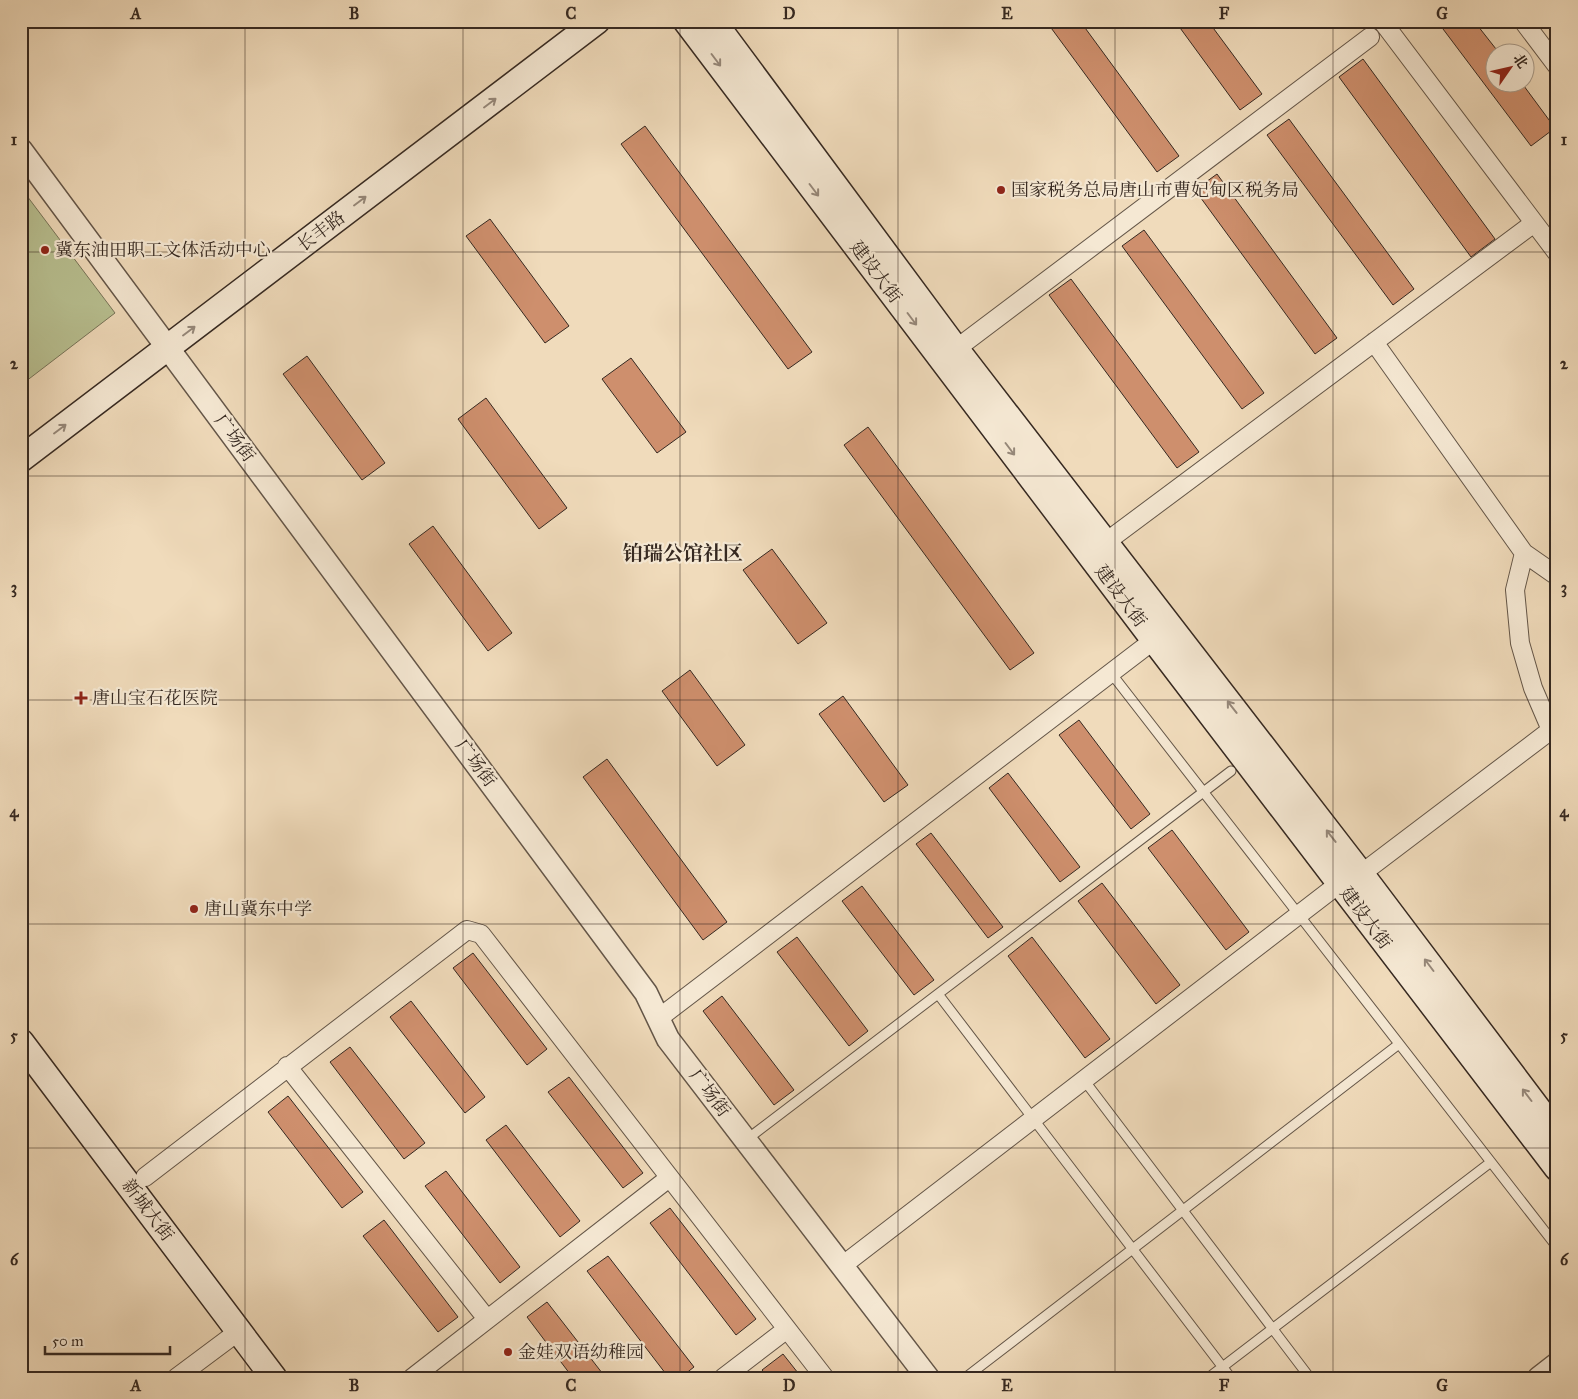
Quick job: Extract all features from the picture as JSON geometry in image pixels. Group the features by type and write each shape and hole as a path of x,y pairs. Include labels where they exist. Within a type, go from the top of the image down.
{"main road":[{"path":"21,438 163,340 569,21"},
{"name":"长丰路","path":"21,459 163,340 597,21"},
{"name":"建设大街","path":"686,21 1154,640 1557,1134"},
{"name":"建设大街","path":"713,21 956,349 1106,542 1557,1168"},
{"name":"新城大街","path":"21,1042 274,1378"}],"street":[{"path":"1382,21 1557,253"},
{"path":"1523,21 1557,66"},
{"path":"956,349 1370,37"},
{"name":"广场街","path":"21,150 646,993 668,1039 928,1378"},
{"path":"1106,542 1534,223"},
{"path":"1374,342 1524,553 1557,576"},
{"path":"842,1266 1299,914 1554,732 1533,688 1520,644 1515,590 1524,553"},
{"path":"659,1018 1154,640"},
{"path":"145,1177 287,1066 467,930 481,934 825,1378"},
{"path":"287,1066 487,1320"},
{"path":"412,1378 669,1178"},
{"path":"723,1378 787,1329"},
{"path":"176,1378 239,1331"},
{"path":"1539,1378 1557,1364"}],"lane":[{"path":"1111,673 1557,1247"},
{"path":"746,1140 1232,771"},
{"path":"938,994 1231,1378"},
{"path":"965,1378 1399,1044"},
{"path":"1084,1080 1310,1378"},
{"path":"1208,1378 1491,1162"}],"green space":[{"name":"冀东油田职工文体活动中心","path":"21,188 115,313 21,385"}],"building":[{"path":"1046,21 1080,21 1179,156 1157,172"},
{"path":"1175,21 1208,21 1262,94 1240,110"},
{"path":"1437,21 1474,21 1490,42 1486,42 1486,86"},
{"path":"1363,59 1495,239 1471,257 1339,77"},
{"path":"1490,92 1528,92 1555,128 1531,146"},
{"path":"1289,119 1414,289 1393,305 1267,135"},
{"path":"645,126 812,352 788,369 621,144"},
{"path":"1217,174 1337,338 1315,354 1195,190"},
{"path":"490,219 569,326 545,343 466,236"},
{"path":"1144,230 1264,393 1242,409 1122,246"},
{"path":"1071,279 1199,452 1177,468 1049,295"},
{"path":"307,356 385,463 362,480 283,374"},
{"path":"631,358 686,432 657,453 602,379"},
{"path":"486,398 567,508 539,529 458,419"},
{"path":"868,427 1034,653 1010,670 844,445"},
{"path":"433,526 512,633 488,651 409,544"},
{"path":"772,549 827,623 798,644 743,570"},
{"path":"690,670 745,745 717,766 662,691"},
{"path":"843,696 908,785 884,802 819,714"},
{"path":"1079,720 1150,814 1131,829 1059,735"},
{"path":"607,759 727,922 703,940 583,777"},
{"path":"1008,773 1080,867 1060,882 989,788"},
{"path":"1172,830 1249,932 1226,950 1148,848"},
{"path":"931,833 1003,927 988,938 916,844"},
{"path":"1102,883 1180,985 1156,1004 1078,901"},
{"path":"862,886 934,980 914,995 842,901"},
{"path":"797,937 868,1031 849,1046 777,952"},
{"path":"1032,937 1110,1039 1085,1058 1008,956"},
{"path":"473,953 547,1049 527,1065 453,968"},
{"path":"722,996 794,1090 774,1105 703,1011"},
{"path":"411,1001 485,1097 465,1113 390,1017"},
{"path":"350,1047 425,1143 404,1159 330,1062"},
{"path":"569,1077 643,1173 623,1188 548,1092"},
{"path":"288,1096 363,1192 342,1208 268,1112"},
{"path":"506,1125 580,1221 560,1237 486,1140"},
{"path":"446,1171 520,1267 500,1283 425,1186"},
{"path":"670,1208 756,1319 736,1335 650,1223"},
{"path":"384,1220 458,1317 438,1332 363,1236"},
{"path":"608,1256 694,1367 680,1378 669,1378 587,1271"},
{"path":"547,1302 606,1378 573,1378 527,1317"},
{"path":"783,1354 802,1378 769,1378 762,1370"}],"place":[{"name":"国家税务总局唐山市曹妃甸区税务局","path":"1001,190"},
{"name":"冀东油田职工文体活动中心","path":"45,250"},
{"name":"唐山宝石花医院","path":"81,698"},
{"name":"唐山冀东中学","path":"194,909"},
{"name":"金娃双语幼稚园","path":"508,1352"}],"district":[{"name":"铂瑞公馆社区","path":"683,553"}]}
